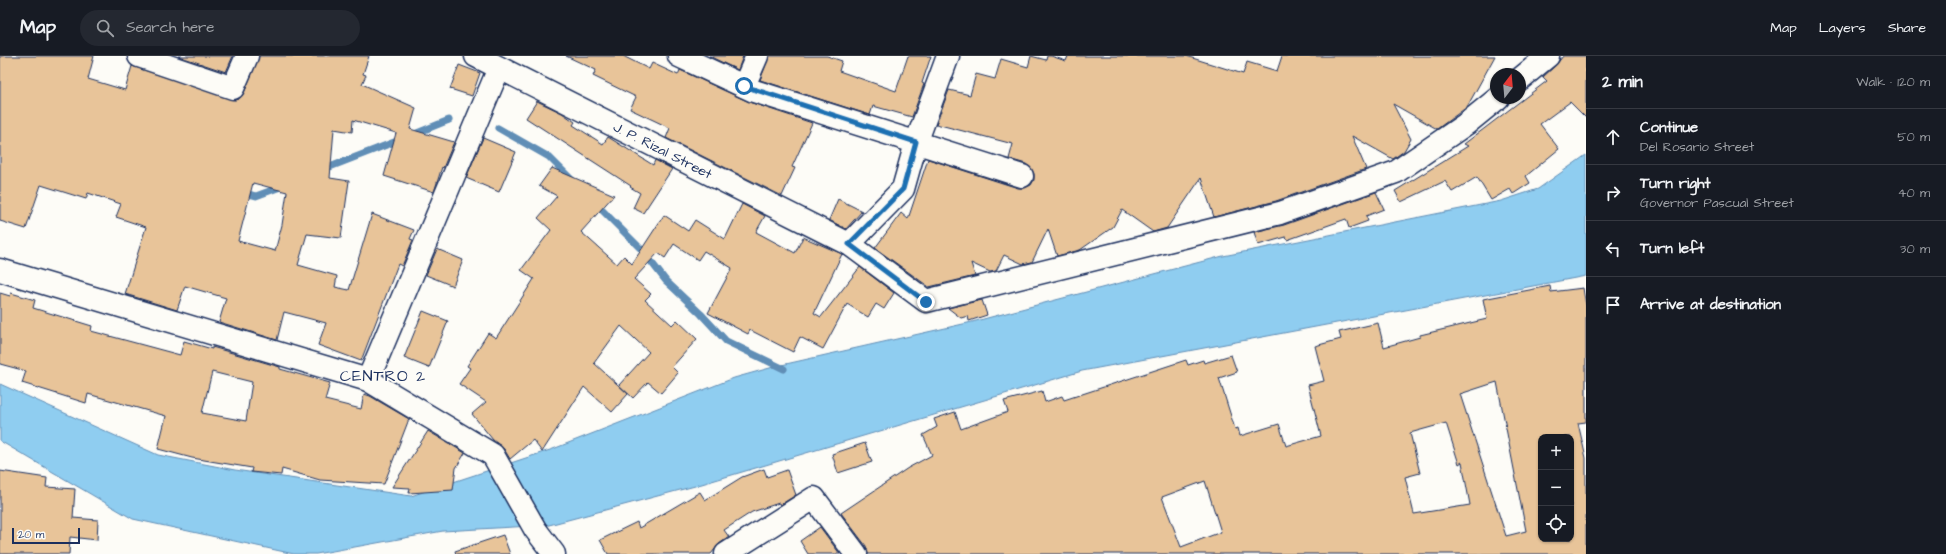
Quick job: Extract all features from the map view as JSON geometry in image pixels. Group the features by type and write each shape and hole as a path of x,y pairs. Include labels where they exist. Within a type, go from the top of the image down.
{"street":[{"path":"139,56 233,88 247,56"},
{"name":"J. P. Rizal Street","path":"476,56 849,244 926,302 1280,213 1382,177 1402,168 1466,124 1491,104"},
{"path":"679,56 744,86 1022,176"},
{"path":"744,86 757,56"},
{"path":"849,244 903,189 916,142 948,56"},
{"path":"1526,74 1548,56"},
{"path":"368,380 499,68"},
{"path":"0,270 368,380 493,455 536,529 554,554"},
{"path":"726,554 814,498 856,554"}],"water":[{"path":"1586,155 1586,276 1082,371 695,486 549,525 443,531 316,554 294,554 133,519 0,441 0,384 158,455 235,470 411,496 553,449 734,378 777,366 972,322 1223,256 1501,201 1538,189"}],"building":[{"path":"0,56 94,56 88,79 125,90 132,66 235,100 240,98 244,93 259,56 369,56 363,74 366,75 362,84 416,108 410,129 454,142 443,168 442,167 434,192 384,176 396,133 353,120 352,132 334,129 330,178 349,181 341,238 307,234 298,265 337,276 335,287 349,290 372,214 414,230 410,239 413,240 402,266 398,264 361,361 318,345 326,323 284,312 277,340 219,322 226,298 185,286 177,310 125,294 146,227 116,217 121,204 88,193 86,199 41,185 26,229 0,221","holes":["253,183 287,192 282,225 275,251 238,241"]},
{"path":"178,56 233,56 226,72"},
{"path":"566,56 623,56 649,69 652,63 678,75 680,70 749,102 812,123 792,167 795,168 782,196 666,138 670,128 630,109 636,97 593,76 596,70"},
{"path":"709,56 743,56 738,70"},
{"path":"769,56 827,56 842,61 839,71 896,91 908,56 931,56 922,83 924,84 912,117 873,106 870,115 760,80"},
{"path":"1031,56 1046,60 1047,56 1051,56 1066,61 1068,56 1186,56 1243,74 1247,62 1277,71 1282,56 1495,56 1467,107 1437,129 1393,104 1411,139 1404,151 1393,159 1352,136 1366,169 1276,201 1214,217 1201,178 1167,228 1153,232 1122,210 1113,227 1080,250 1057,256 1048,229 1032,262 1023,264 1004,255 996,271 990,272 971,263 975,276 929,287 875,248 901,213 908,219 928,159 1018,188 1025,188 1031,185 1034,180 1034,174 1031,168 1026,164 1009,159 1013,144 936,124 949,90 970,95 976,74 995,79 1001,59 1028,67"},
{"path":"1563,56 1586,56 1586,118 1570,102 1540,124 1559,149 1526,176 1530,183 1513,194 1510,189 1491,200 1477,177 1452,192 1445,181 1401,202 1395,191 1468,146 1464,144 1517,104 1526,104 1526,97 1547,81 1543,77"},
{"path":"459,65 480,73 472,96 450,89"},
{"path":"537,101 562,113 575,122 573,125 603,144 608,137 653,165 655,160 672,169 643,213 633,208 640,193 526,118"},
{"path":"483,138 516,152 499,192 466,178"},
{"path":"552,168 614,195 581,232 617,264 624,256 632,264 664,215 688,231 695,220 725,239 742,204 765,216 756,232 795,253 803,237 842,254 814,313 821,317 860,267 894,293 884,309 876,304 868,317 847,304 823,349 800,337 793,352 750,330 748,334 708,313 732,268 704,251 698,260 674,244 665,258 658,253 634,279 651,294 645,300 672,325 677,320 697,339 672,367 678,373 661,393 648,382 633,398 619,385 649,352 621,326 594,363 628,394 612,412 584,387 542,452 533,440 510,459 504,449 493,440 472,414 486,402 459,384 470,368 467,366 488,333 496,338 534,279 521,270 551,230 538,218 557,196 539,186"},
{"path":"1376,192 1384,209 1366,216 1368,221 1349,228 1346,219 1287,240 1286,237 1258,245 1254,232 1284,225"},
{"path":"838,199 862,211 846,229 829,220"},
{"path":"437,249 463,260 453,286 426,275"},
{"path":"1550,286 1551,292 1583,288 1586,306 1586,422 1578,423 1586,458 1586,554 868,554 866,546 841,513 908,468 932,455 923,435 937,427 934,419 955,412 961,429 1008,412 1004,401 1042,391 1045,402 1062,396 1064,400 1186,360 1188,365 1203,360 1204,363 1231,355 1237,372 1219,378 1235,429 1238,428 1240,436 1279,424 1286,446 1321,436 1308,385 1324,381 1315,346 1341,339 1339,332 1378,323 1384,347 1420,337 1420,335 1487,319 1483,299","holes":["1497,382 1526,531 1506,536 1460,394","1446,423 1459,464 1462,462 1470,505 1414,514 1405,477 1420,473 1410,433","1205,481 1221,532 1181,547 1162,497"]},
{"path":"0,293 10,296 11,293 35,300 33,308 92,326 91,331 180,355 184,341 212,349 212,347 330,383 325,400 361,409 364,394 409,419 384,484 320,480 282,469 281,475 251,472 252,468 192,458 158,449 166,416 88,394 86,403 22,383 26,371 0,364","holes":["212,372 252,382 246,421 202,413"]},
{"path":"982,300 987,315 969,321 968,316 961,318 948,308"},
{"path":"423,311 448,321 429,368 404,358"},
{"path":"428,431 465,453 456,468 453,490 409,493 410,488 392,487"},
{"path":"865,443 872,462 838,473 832,454"},
{"path":"764,469 767,477 787,470 796,495 780,505 779,503 752,512 724,530 729,537 719,544 711,554 608,554 600,540 637,522 639,528 700,492 705,500 742,477"},
{"path":"0,471 47,478 46,487 75,489 73,518 98,520 97,540 70,537 69,554 0,554"},
{"path":"820,527 840,554 808,554 800,541"},
{"path":"503,535 510,554 456,554 455,551"}],"waterway":[{"path":"412,135 449,120"},
{"path":"498,128 549,157 572,180"},
{"path":"322,170 402,139"},
{"path":"242,192 256,196 283,186"},
{"path":"595,203 642,250 666,281 701,314 726,341 784,369"}],"district":[{"name":"CENTRO 2","path":"383,375"}],"route":[{"path":"744,86 754,91 916,142 903,189 849,244 926,302"}]}
